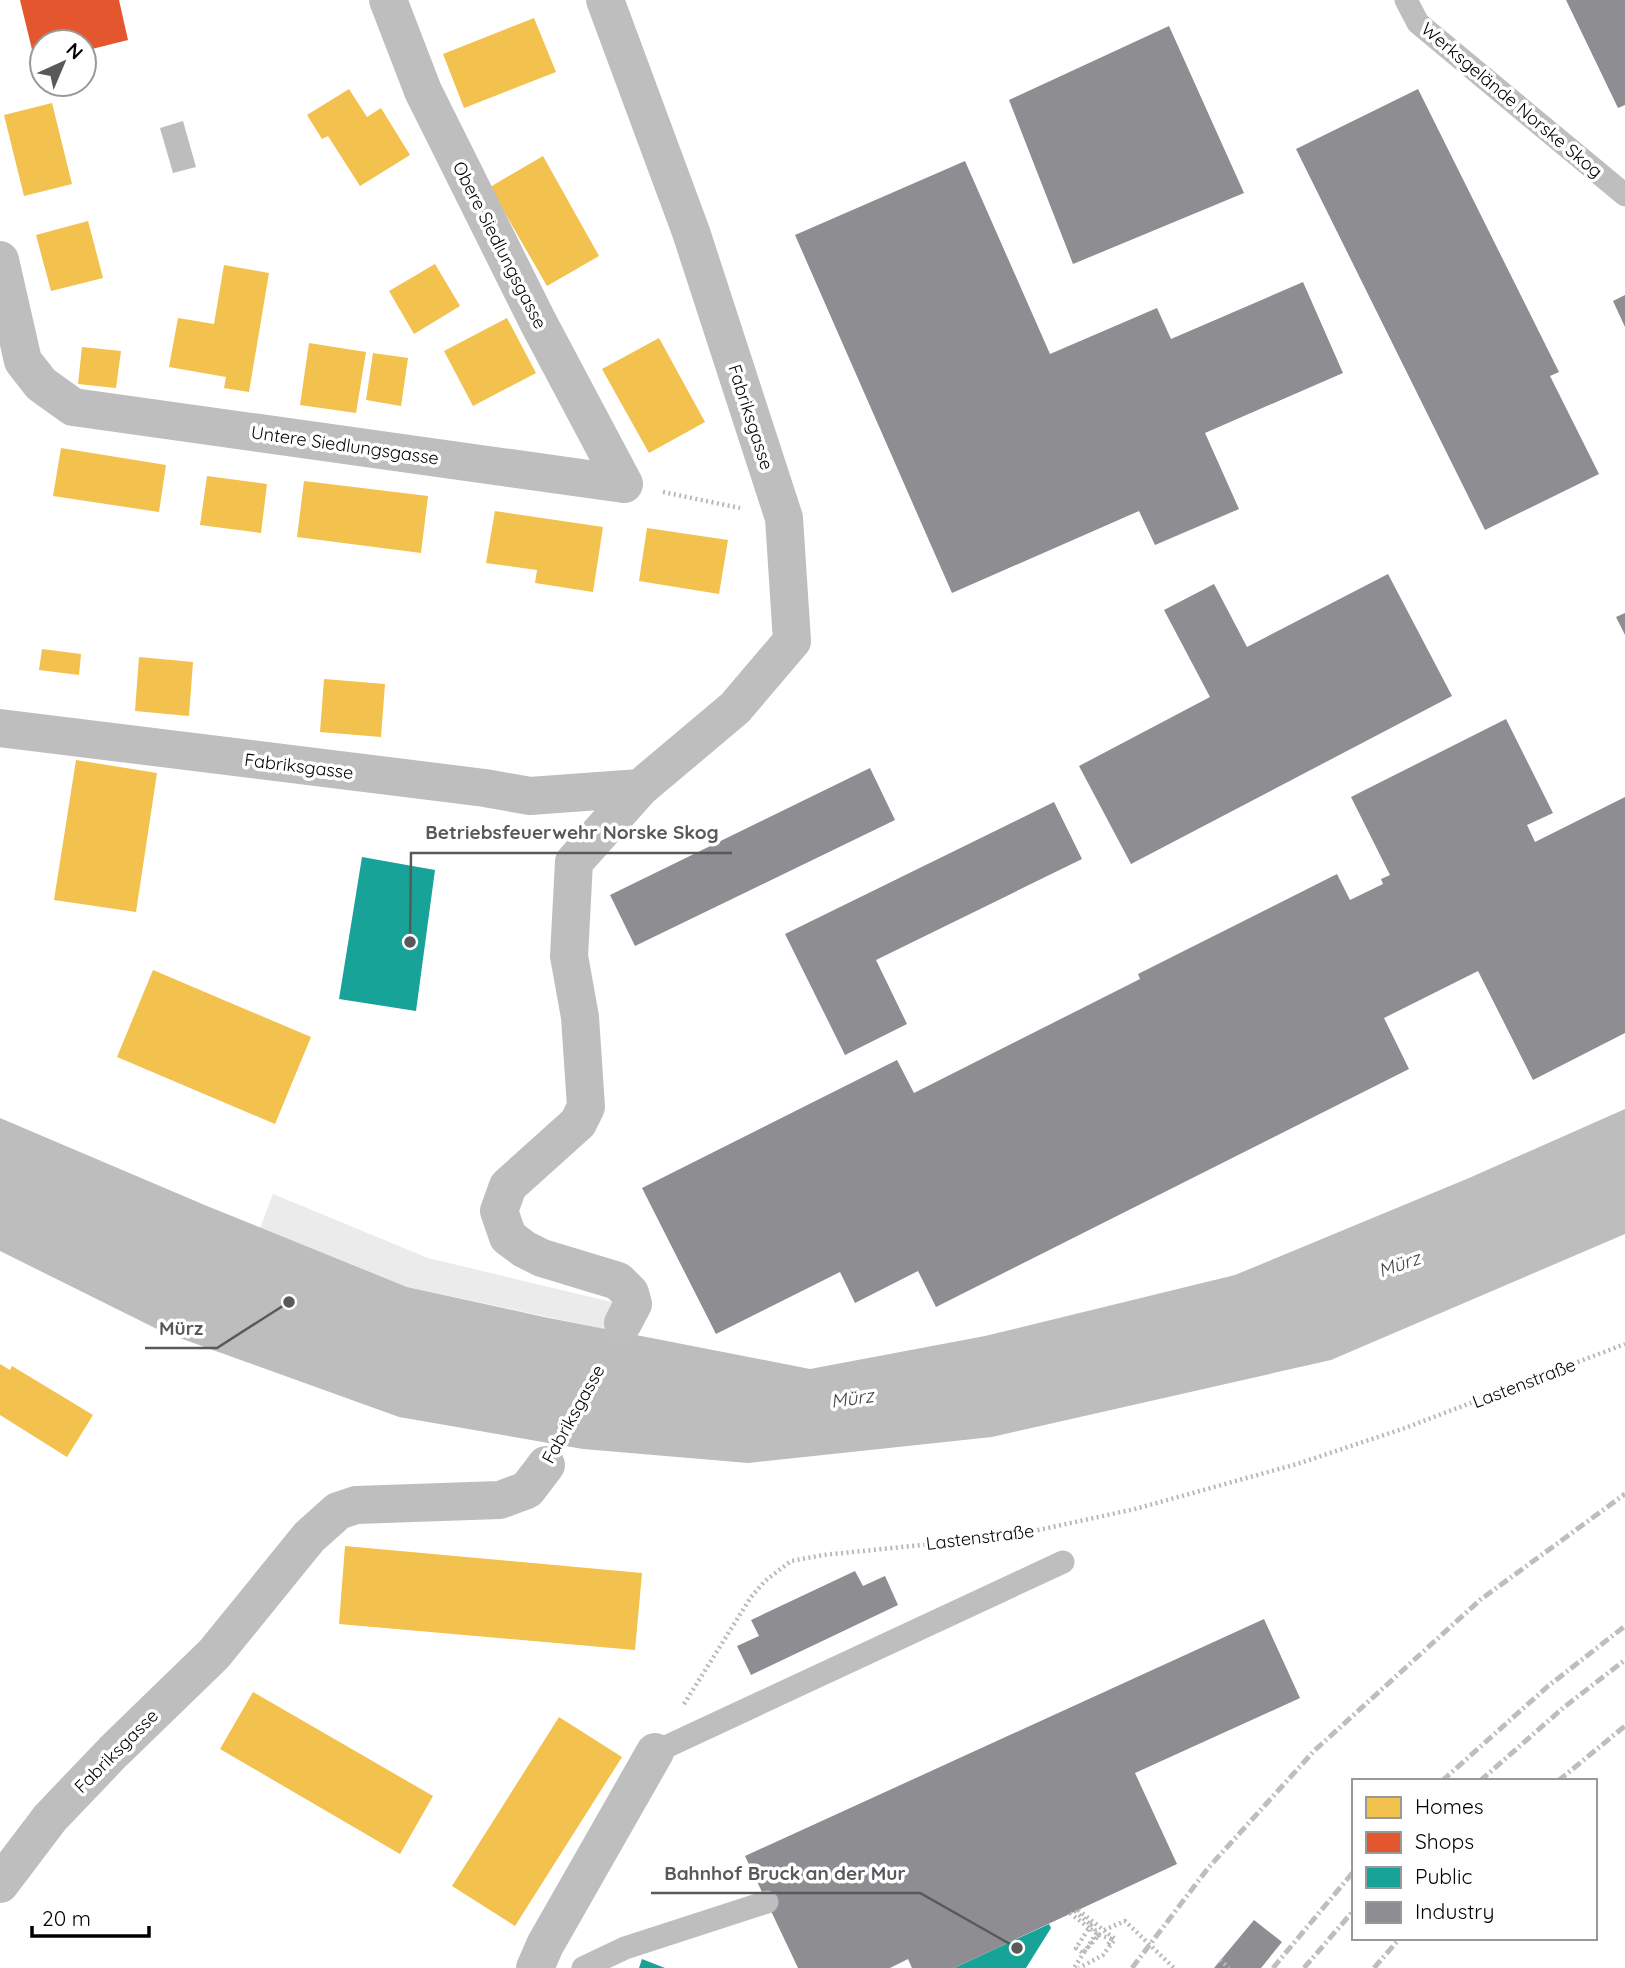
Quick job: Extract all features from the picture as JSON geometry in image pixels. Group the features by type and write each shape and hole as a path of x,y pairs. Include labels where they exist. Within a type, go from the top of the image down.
{"street":[{"name":"Obere Siedlungsgasse","path":"388,0 423,91 538,322 624,484"},
{"name":"Fabriksgasse","path":"605,0 691,232 784,518 792,641 735,708 640,788 575,862 569,956 580,1017 586,1107 578,1124 508,1186 499,1211 508,1237 524,1249 542,1258 618,1280 630,1293 633,1304 623,1323"},
{"name":"Untere Siedlungsgasse","path":"0,260 23,361 41,384 73,407 624,484"},
{"name":"Fabriksgasse","path":"0,728 485,788 530,796 640,788"},
{"name":"Fabriksgasse","path":"0,1884 50,1818 113,1752 214,1654 309,1537 338,1511 356,1505 500,1500 527,1490 546,1465"},
{"path":"535,1968 545,1945 655,1752"}],"lane":[{"name":"Werksgelände Norske Skog","path":"1406,0 1419,23 1625,195"},
{"path":"655,1752 1063,1562"},
{"path":"583,1968 625,1948 767,1902"}],"path":[{"path":"624,484 784,518"},
{"name":"Fabriksgasse","path":"546,1465 623,1323"},
{"name":"Lastenstraße","path":"655,1752 751,1597 765,1581 791,1561 822,1555 1011,1536 1135,1509 1297,1464 1393,1432 1625,1344"},
{"path":"1076,1968 1103,1955 1115,1939 1074,1912 1106,1941 1103,1955"},
{"path":"1076,1968 1094,1937 1125,1921 1174,1968"},
{"path":"1083,1953 1073,1948 1090,1926"},
{"path":"1220,1960 1229,1968"}],"shaded area":[{"path":"273,1194 428,1258 616,1303 605,1329 407,1287 260,1228"}],"water":[{"path":"183,121 196,167 173,173 160,128"},
{"name":"Mürz","path":"1625,1109 1625,1234 1331,1360 992,1437 748,1463 583,1449 399,1417 163,1332 0,1251 0,1118 407,1287 810,1369 985,1336 1235,1275 1469,1178"}],"building: Homes":[{"path":"534,18 556,72 464,108 443,54"},
{"path":"349,89 367,117 381,108 410,155 360,186 328,136 322,139 307,115"},
{"path":"52,103 72,184 24,196 4,115"},
{"path":"543,156 599,256 547,286 490,187"},
{"path":"88,221 103,278 51,291 36,235"},
{"path":"435,264 460,306 414,334 389,291"},
{"path":"224,265 269,273 249,392 224,388 226,377 169,367 178,318 214,324"},
{"path":"507,318 536,373 473,406 444,351"},
{"path":"659,338 705,422 649,453 602,369"},
{"path":"309,343 366,352 356,413 300,405"},
{"path":"82,347 121,351 116,388 78,384"},
{"path":"373,353 408,358 401,406 366,400"},
{"path":"61,448 166,465 159,512 53,496"},
{"path":"207,476 267,484 261,533 200,525"},
{"path":"304,481 428,496 421,553 297,537"},
{"path":"495,511 603,527 593,592 535,583 537,570 486,563"},
{"path":"647,528 728,540 719,594 639,581"},
{"path":"42,649 81,654 79,675 39,670"},
{"path":"139,657 193,662 189,716 135,711"},
{"path":"324,679 385,684 381,737 320,732"},
{"path":"76,760 157,773 136,912 54,900"},
{"path":"153,970 311,1037 275,1124 117,1057"},
{"path":"0,1364 10,1370 12,1366 93,1415 67,1457 0,1415"},
{"path":"345,1546 642,1573 635,1650 339,1624"},
{"path":"253,1692 433,1796 400,1854 220,1749"},
{"path":"559,1717 622,1757 515,1926 452,1886"}],"building: Shops":[{"path":"20,0 119,0 128,40 98,48 98,28 28,28 28,33"}],"building: Public":[{"path":"362,857 435,870 416,1011 339,999"},
{"path":"1049,1924 1051,1928 1026,1968 954,1968"},
{"path":"642,1959 665,1968 639,1968"}],"building: Industry":[{"path":"1566,0 1625,0 1625,105 1618,108"},
{"path":"1169,26 1244,193 1073,264 1009,100"},
{"path":"1418,89 1559,372 1550,376 1599,474 1485,530 1296,149"},
{"path":"965,161 1050,354 1157,308 1171,339 1303,282 1343,373 1205,433 1239,509 1155,545 1139,511 952,593 795,235"},
{"path":"1625,295 1625,327 1613,301"},
{"path":"1388,574 1452,696 1131,864 1079,766 1210,697 1164,610 1214,584 1247,647"},
{"path":"1625,613 1625,635 1616,617"},
{"path":"1506,719 1553,813 1527,825 1535,842 1625,797 1625,1033 1533,1080 1478,971 1384,1018 1409,1069 936,1307 918,1271 855,1303 840,1272 716,1334 642,1188 897,1060 914,1093 1140,979 1138,974 1337,874 1350,900 1383,884 1381,879 1390,875 1351,797"},
{"path":"870,768 895,820 635,946 610,895"},
{"path":"1054,802 1082,859 876,960 907,1024 845,1055 785,934"},
{"path":"855,1571 863,1586 885,1576 898,1605 751,1675 737,1646 759,1636 751,1620"},
{"path":"1264,1619 1300,1698 1135,1773 1177,1864 954,1968 912,1968 908,1959 890,1968 798,1968 745,1856"},
{"path":"1254,1920 1282,1942 1261,1968 1214,1968"}],"railway":[{"path":"1132,1968 1209,1867 1314,1751 1480,1600 1625,1494"},
{"path":"1444,1779 1547,1687 1625,1626"},
{"path":"1482,1779 1563,1708 1625,1660"},
{"path":"1560,1779 1625,1726"},
{"path":"1273,1968 1352,1873"},
{"path":"1304,1968 1352,1912"},
{"path":"1374,1968 1398,1940"}],"place":[{"name":"Betriebsfeuerwehr Norske Skog","path":"410,942"},
{"name":"Mürz","path":"289,1302"},
{"name":"Bahnhof Bruck an der Mur","path":"1017,1948"}]}
